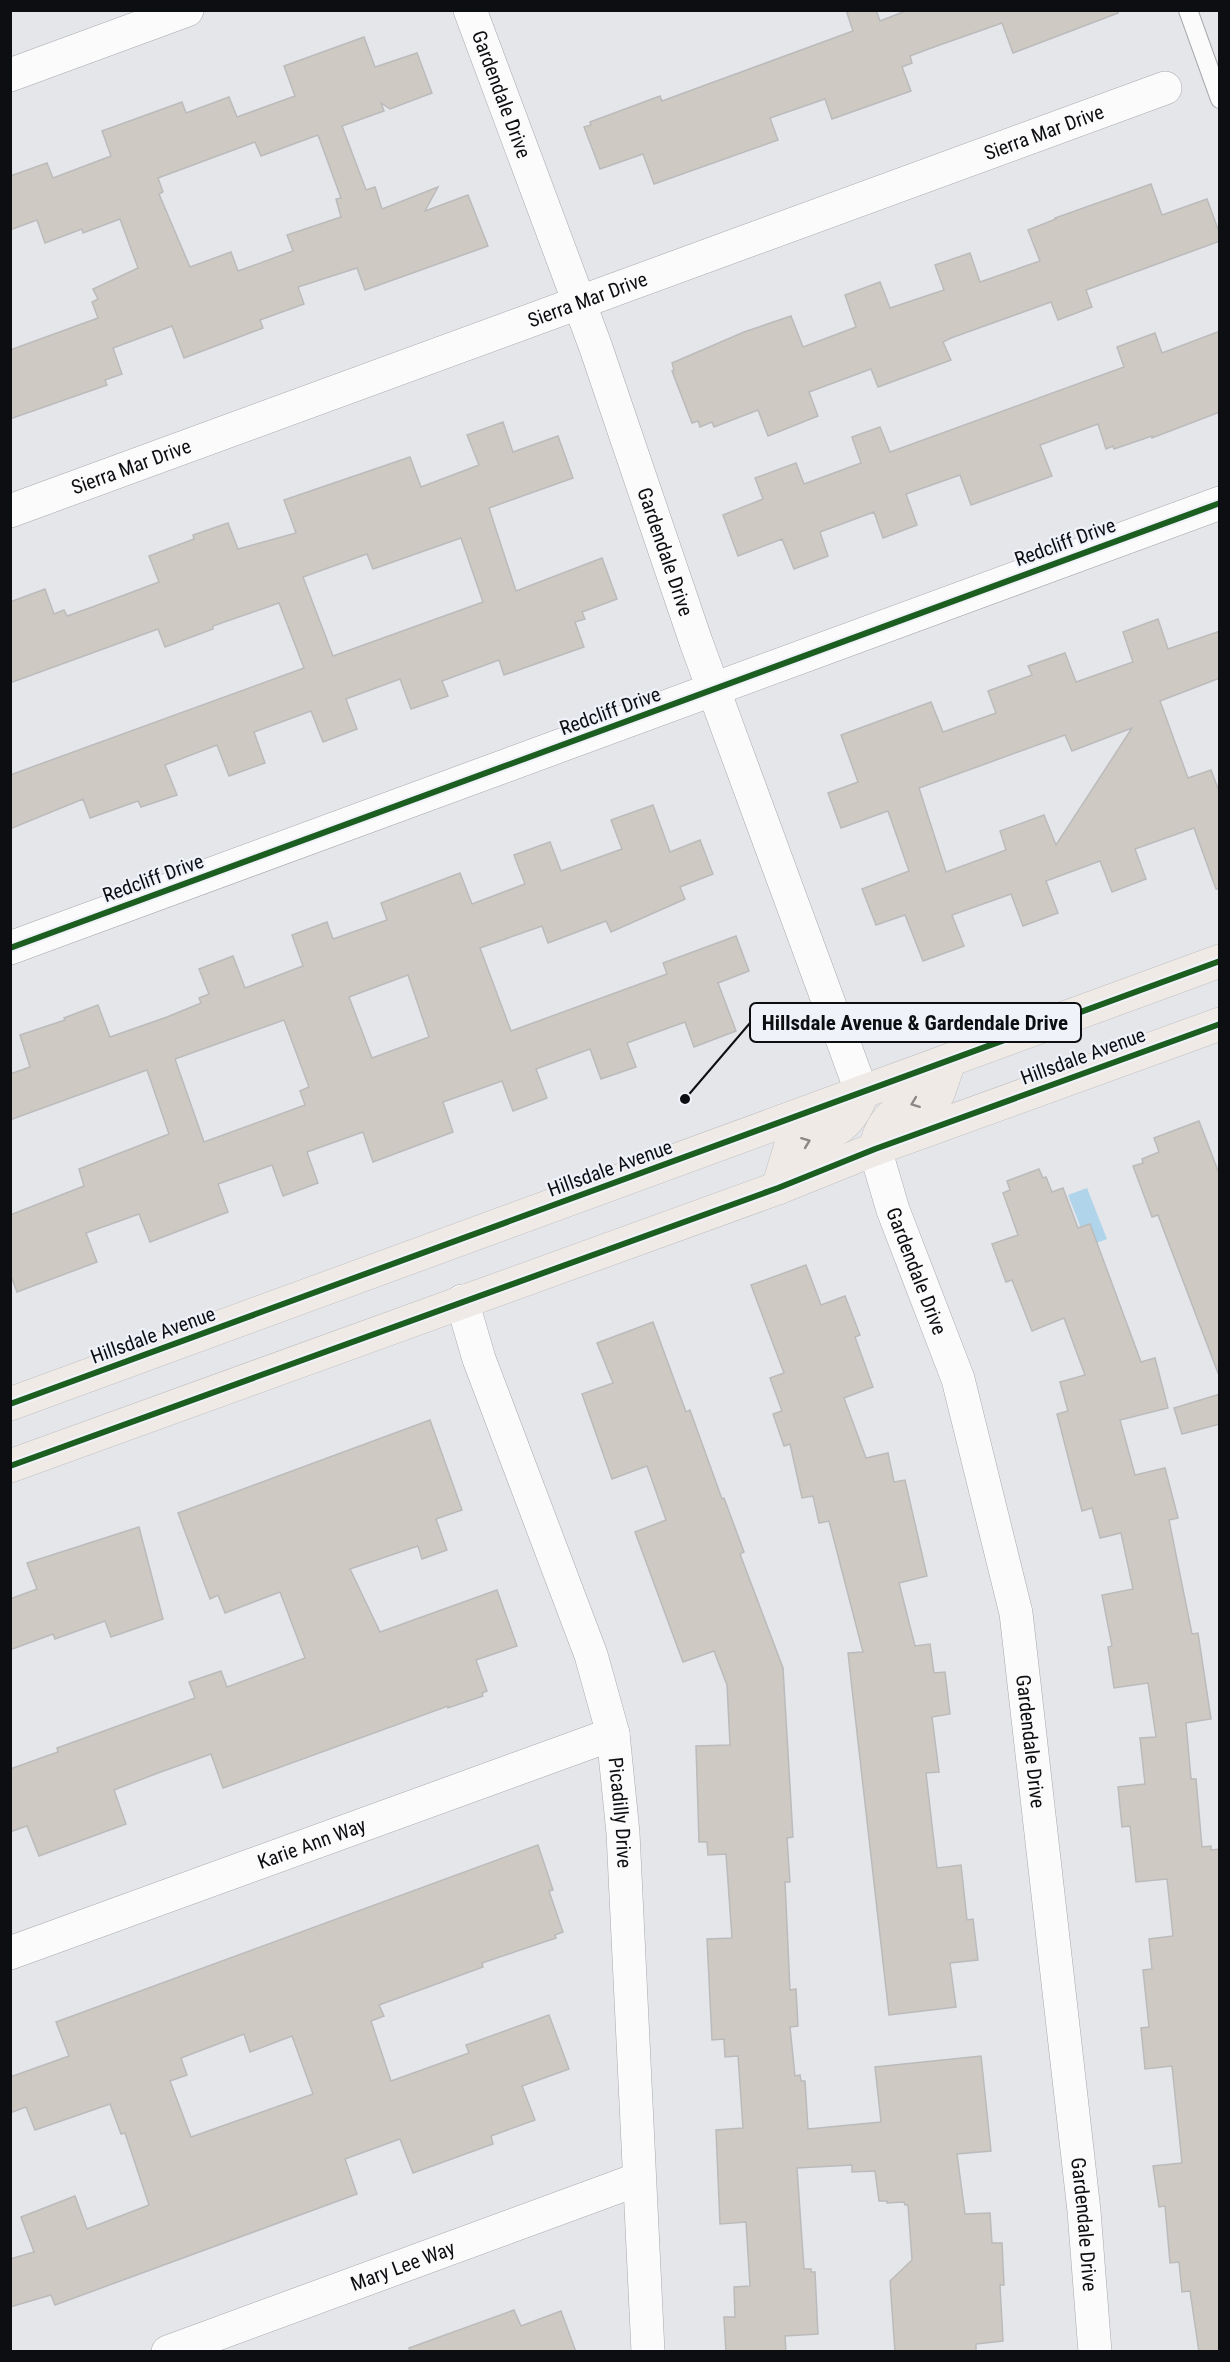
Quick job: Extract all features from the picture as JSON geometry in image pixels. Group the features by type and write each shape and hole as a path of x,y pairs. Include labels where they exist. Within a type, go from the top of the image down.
{"highway":[{"name":"Hillsdale Avenue","path":"10,1404 1220,961"},
{"name":"Hillsdale Avenue","path":"10,1466 778,1188 875,1149 1220,1024"},
{"path":"875,1149 879,1133 896,1110 938,1094 948,1062"},
{"path":"778,1188 790,1148 840,1129 856,1111 862,1093"}],"street":[{"path":"10,75 187,10"},
{"name":"Gardendale Drive","path":"471,10 579,303 714,690 862,1093"},
{"name":"Sierra Mar Drive","path":"10,511 1165,88"},
{"name":"Redcliff Drive","path":"10,948 1220,503"},
{"name":"Gardendale Drive","path":"875,1149 893,1210 958,1379 1016,1613 1084,2211 1095,2352"},
{"name":"Picadilly Drive","path":"462,1301 479,1359 591,1655 613,1734 623,1833 648,2352"},
{"name":"Karie Ann Way","path":"10,1953 613,1734"},
{"name":"Mary Lee Way","path":"168,2352 639,2178"}],"lane":[{"path":"1188,10 1220,99"}],"water":[{"path":"1087,1188 1107,1239 1088,1246 1068,1195"}],"building":[{"path":"846,10 876,10 880,21 908,10 1117,10 1118,13 1013,53 1002,23 934,47 910,56 912,63 902,67 911,91 832,119 825,99 770,118 778,140 654,184 643,154 600,169 584,127 591,125 590,122 660,96 662,101 853,31"},
{"path":"364,37 375,67 417,53 432,93 390,109 381,103 384,111 342,126 366,190 375,187 382,209 438,187 425,211 468,195 488,246 365,290 357,268 298,287 304,304 260,320 263,328 184,358 172,326 113,348 122,374 105,380 107,385 10,419 10,350 98,318 92,302 98,299 93,289 138,268 120,219 83,233 82,229 45,243 37,220 10,230 10,176 47,163 53,178 111,156 102,131 182,102 186,113 229,97 237,117 295,96 284,66","holes":["318,135 341,198 336,199 341,217 287,235 293,251 238,271 231,252 190,267 159,194 163,192 158,178 255,142 261,156"]},
{"path":"1151,184 1162,215 1207,199 1220,241 1086,290 1092,307 1058,320 1051,302 951,338 943,342 951,360 878,387 871,369 809,392 818,416 768,436 758,410 714,427 712,422 700,427 698,421 692,423 672,371 674,370 672,363 744,332 791,316 803,347 856,327 845,295 880,282 890,308 944,290 935,265 970,253 980,282 1040,261 1028,230"},
{"path":"1220,331 1220,412 1152,438 1152,436 1114,449 1113,446 1106,449 1098,424 1040,445 1052,476 971,505 960,475 906,494 917,525 883,538 874,512 820,532 828,556 794,569 782,539 738,556 723,515 763,499 755,478 796,463 804,484 861,463 852,437 880,427 890,452 1124,367 1117,347 1155,333 1162,353"},
{"path":"503,422 513,452 558,436 573,478 489,508 516,591 602,558 617,599 582,612 585,619 575,622 584,647 504,675 499,660 442,681 448,696 411,709 400,679 346,699 357,729 323,742 311,711 254,732 265,763 229,776 217,745 165,765 177,795 141,807 138,801 90,818 83,799 10,829 10,775 304,668 279,603 213,626 213,629 165,647 158,629 10,683 10,602 45,589 54,614 64,610 67,616 159,582 149,556 194,539 193,535 228,523 238,549 296,533 284,500 410,457 421,487 479,465 467,435","holes":["461,538 483,602 333,656 303,577 367,554 373,569"]},
{"path":"1158,619 1168,649 1220,631 1220,678 1160,701 1188,778 1211,770 1220,794 1220,889 1216,889 1194,828 1135,849 1146,879 1112,892 1100,861 1046,881 1058,913 1023,926 1011,894 952,915 964,946 923,961 905,915 876,925 862,889 909,871 888,811 841,828 828,793 858,782 841,735 931,702 943,732 996,713 988,691 1032,675 1028,666 1065,653 1076,682 1133,662 1123,632","holes":["1132,728 1056,845 1044,815 1000,831 1006,850 946,872 919,788 1065,735 1072,751"]},
{"path":"653,805 670,852 700,840 713,874 680,887 685,899 611,932 606,921 548,943 542,926 480,948 511,1031 667,974 663,963 736,936 749,971 718,983 736,1031 694,1047 685,1022 627,1043 636,1067 601,1079 590,1049 536,1069 547,1098 513,1111 502,1081 443,1102 453,1132 373,1162 363,1132 307,1152 318,1183 283,1196 272,1165 218,1184 228,1212 150,1242 139,1214 86,1233 97,1262 17,1292 10,1273 10,1215 84,1186 79,1169 169,1134 147,1070 10,1120 10,1074 30,1067 20,1035 65,1020 64,1018 98,1005 110,1037 167,1017 201,1003 199,998 209,994 199,969 233,956 245,988 303,966 292,935 327,922 333,939 387,920 381,903 460,873 472,904 525,884 514,855 550,842 561,871 622,849 611,820","holes":["408,975 429,1037 372,1058 349,997","284,1020 309,1087 300,1091 305,1105 204,1142 175,1059"]},
{"path":"1199,1121 1220,1176 1220,1372 1218,1373 1158,1215 1152,1217 1133,1166 1143,1163 1142,1159 1159,1152 1154,1138"},
{"path":"1039,1169 1043,1178 1046,1177 1052,1192 1063,1188 1078,1228 1090,1224 1141,1362 1155,1358 1168,1408 1120,1420 1135,1475 1165,1468 1178,1518 1169,1520 1192,1634 1198,1633 1211,1719 1186,1723 1191,1779 1196,1779 1202,1847 1211,1846 1211,1850 1220,1849 1220,2352 1199,2352 1190,2291 1182,2292 1179,2262 1170,2263 1165,2206 1159,2207 1153,2166 1182,2163 1172,2066 1145,2069 1141,2028 1149,2027 1143,1970 1152,1969 1149,1939 1173,1936 1167,1879 1136,1882 1130,1826 1122,1827 1118,1787 1145,1784 1140,1738 1156,1737 1148,1683 1114,1688 1108,1647 1112,1646 1102,1595 1133,1589 1121,1533 1100,1538 1092,1508 1082,1511 1057,1414 1068,1411 1060,1382 1085,1375 1064,1318 1032,1331 1012,1280 1006,1282 992,1244 1018,1235 1003,1193 1010,1190 1007,1181"},
{"path":"806,1265 821,1305 845,1296 860,1335 855,1337 873,1387 844,1398 866,1458 888,1453 894,1482 905,1480 927,1576 899,1583 915,1646 930,1644 934,1673 945,1672 950,1714 932,1717 939,1772 926,1773 937,1868 961,1865 967,1920 973,1919 978,1960 950,1963 956,2007 889,2015 848,1653 863,1652 829,1521 819,1523 813,1496 802,1498 790,1444 784,1446 773,1414 782,1411 770,1378 784,1373 751,1285"},
{"path":"653,1322 686,1412 690,1410 722,1499 724,1498 744,1552 740,1554 783,1668 793,1837 787,1838 790,1882 785,1882 790,1990 796,1989 798,2026 790,2027 795,2076 800,2075 801,2081 805,2081 808,2129 881,2122 875,2067 981,2056 991,2151 957,2154 965,2214 990,2213 992,2243 1002,2243 1004,2285 1000,2285 1003,2341 976,2344 976,2352 895,2352 890,2281 912,2260 908,2205 904,2202 879,2201 875,2171 852,2172 852,2165 797,2168 804,2269 811,2269 811,2272 815,2272 818,2334 785,2336 786,2352 726,2352 724,2317 735,2317 734,2287 750,2286 746,2222 720,2224 716,2130 743,2128 738,2056 725,2057 724,2039 712,2040 707,1939 732,1938 726,1854 708,1855 707,1842 699,1842 696,1746 730,1745 727,1685 714,1651 683,1662 635,1532 666,1520 647,1466 612,1479 582,1394 613,1383 597,1343"},
{"path":"1220,1394 1220,1424 1182,1434 1174,1408"},
{"path":"430,1420 462,1510 436,1519 447,1550 422,1559 418,1546 350,1569 380,1632 497,1590 517,1646 476,1660 487,1691 482,1693 483,1696 448,1708 448,1706 223,1788 211,1754 158,1773 114,1790 126,1824 39,1856 27,1826 10,1832 10,1769 58,1752 57,1748 195,1698 189,1682 221,1671 227,1687 305,1658 280,1592 225,1613 218,1595 210,1599 178,1513"},
{"path":"139,1527 163,1619 111,1637 105,1621 55,1639 53,1634 10,1650 10,1599 37,1589 27,1563"},
{"path":"538,1845 553,1890 549,1891 563,1932 555,1935 556,1938 482,1963 483,1967 379,2005 384,2016 371,2021 391,2081 469,2053 466,2045 549,2015 569,2069 522,2086 535,2120 491,2136 493,2144 413,2173 400,2139 345,2159 357,2194 55,2305 51,2295 10,2307 10,2259 34,2252 21,2217 75,2196 87,2229 149,2205 125,2133 121,2134 110,2104 35,2130 26,2107 10,2113 10,2077 69,2056 56,2022","holes":["244,2034 250,2052 292,2036 313,2094 191,2137 170,2081 187,2075 181,2058"]},
{"path":"514,2310 521,2326 561,2311 576,2352 410,2352 409,2348"}],"cycle path":[{"path":"10,948 1220,503"},
{"path":"10,1404 1220,961"},
{"path":"10,1466 778,1188 875,1149 1220,1024"}],"place":[{"name":"Hillsdale Avenue & Gardendale Drive","path":"685,1099"}]}
